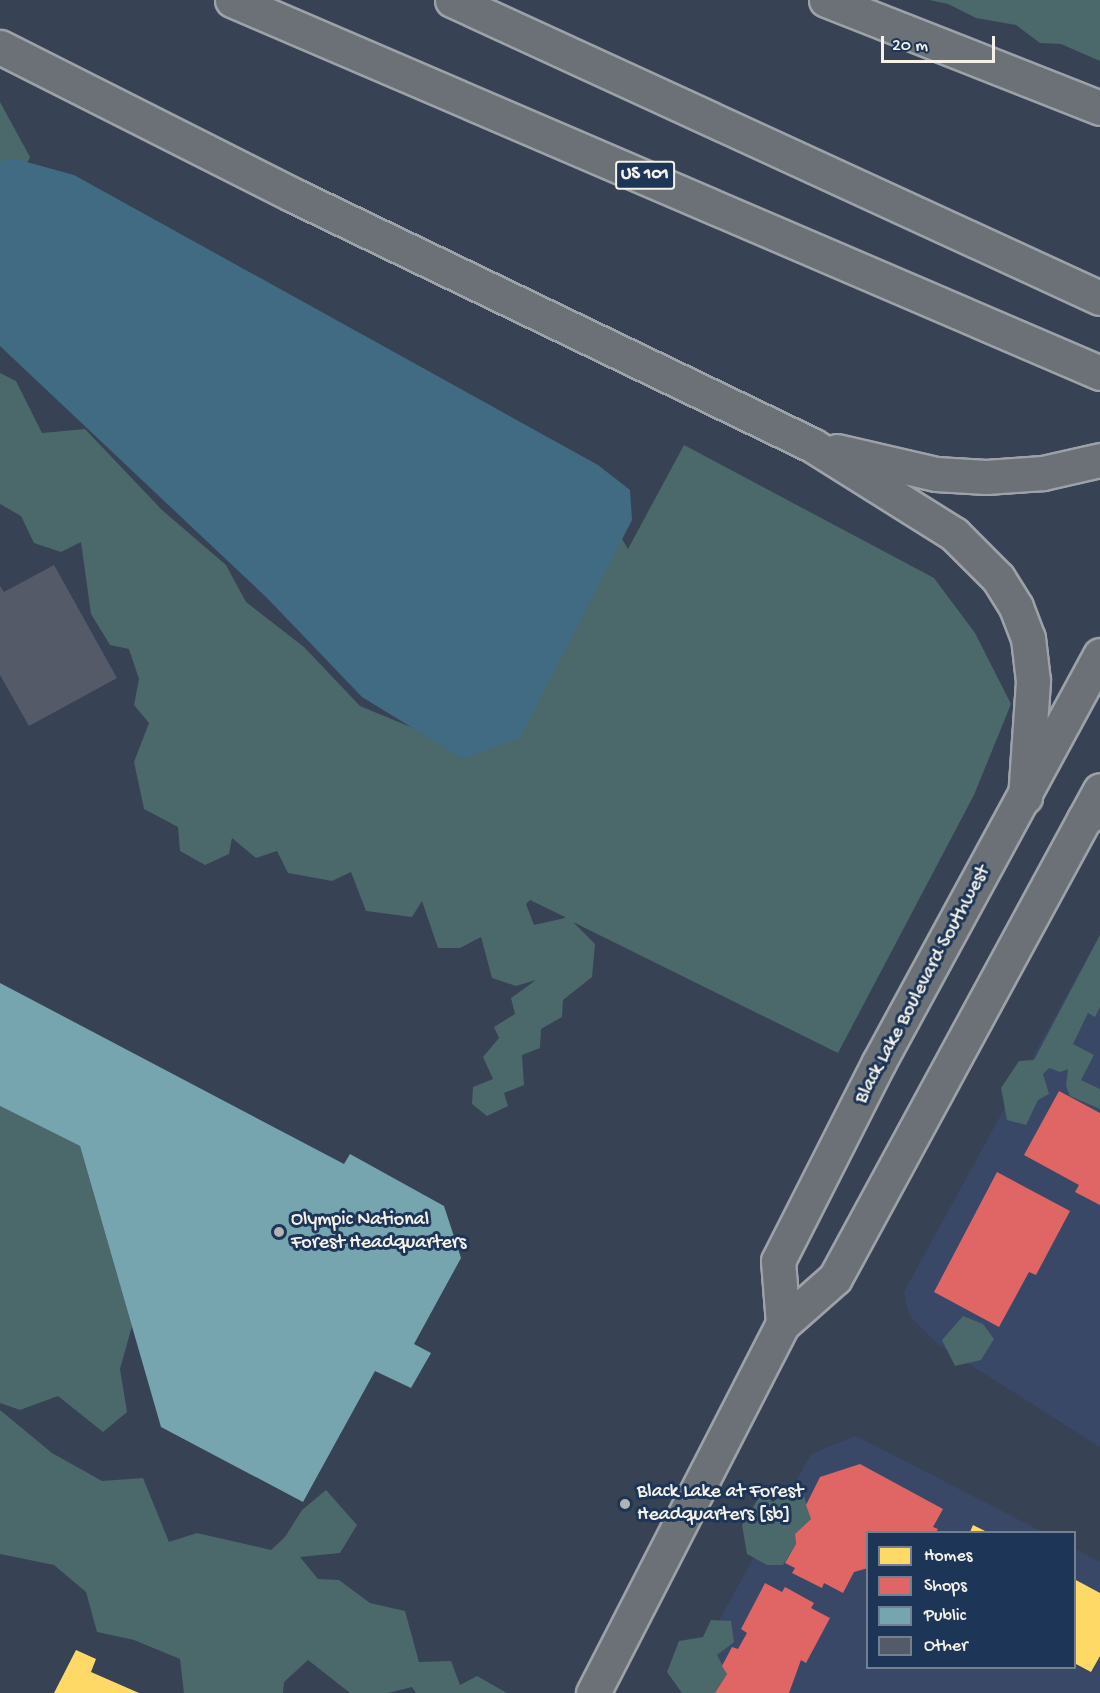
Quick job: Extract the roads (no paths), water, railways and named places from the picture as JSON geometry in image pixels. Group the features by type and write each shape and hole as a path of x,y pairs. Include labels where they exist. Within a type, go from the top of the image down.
{"main road":[{"name":"US 101","path":"232,0 1100,373"},
{"path":"452,0 1100,298"},
{"path":"826,0 1099,108"},
{"path":"0,47 293,195 812,445 888,496 954,534 980,556 1016,607 1028,638 1034,681 1025,797"},
{"path":"812,445 936,474 986,477 1043,473 1100,459"},
{"name":"Black Lake Boulevard Southwest","path":"783,1324 778,1261 879,1062 1025,797 1100,655"},
{"path":"593,1693 783,1324 835,1278 1092,814 1100,790"}],"place":[{"name":"Olympic National Forest Headquarters","path":"279,1232"},
{"name":"Black Lake at Forest Headquarters [sb]","path":"625,1504"}]}
